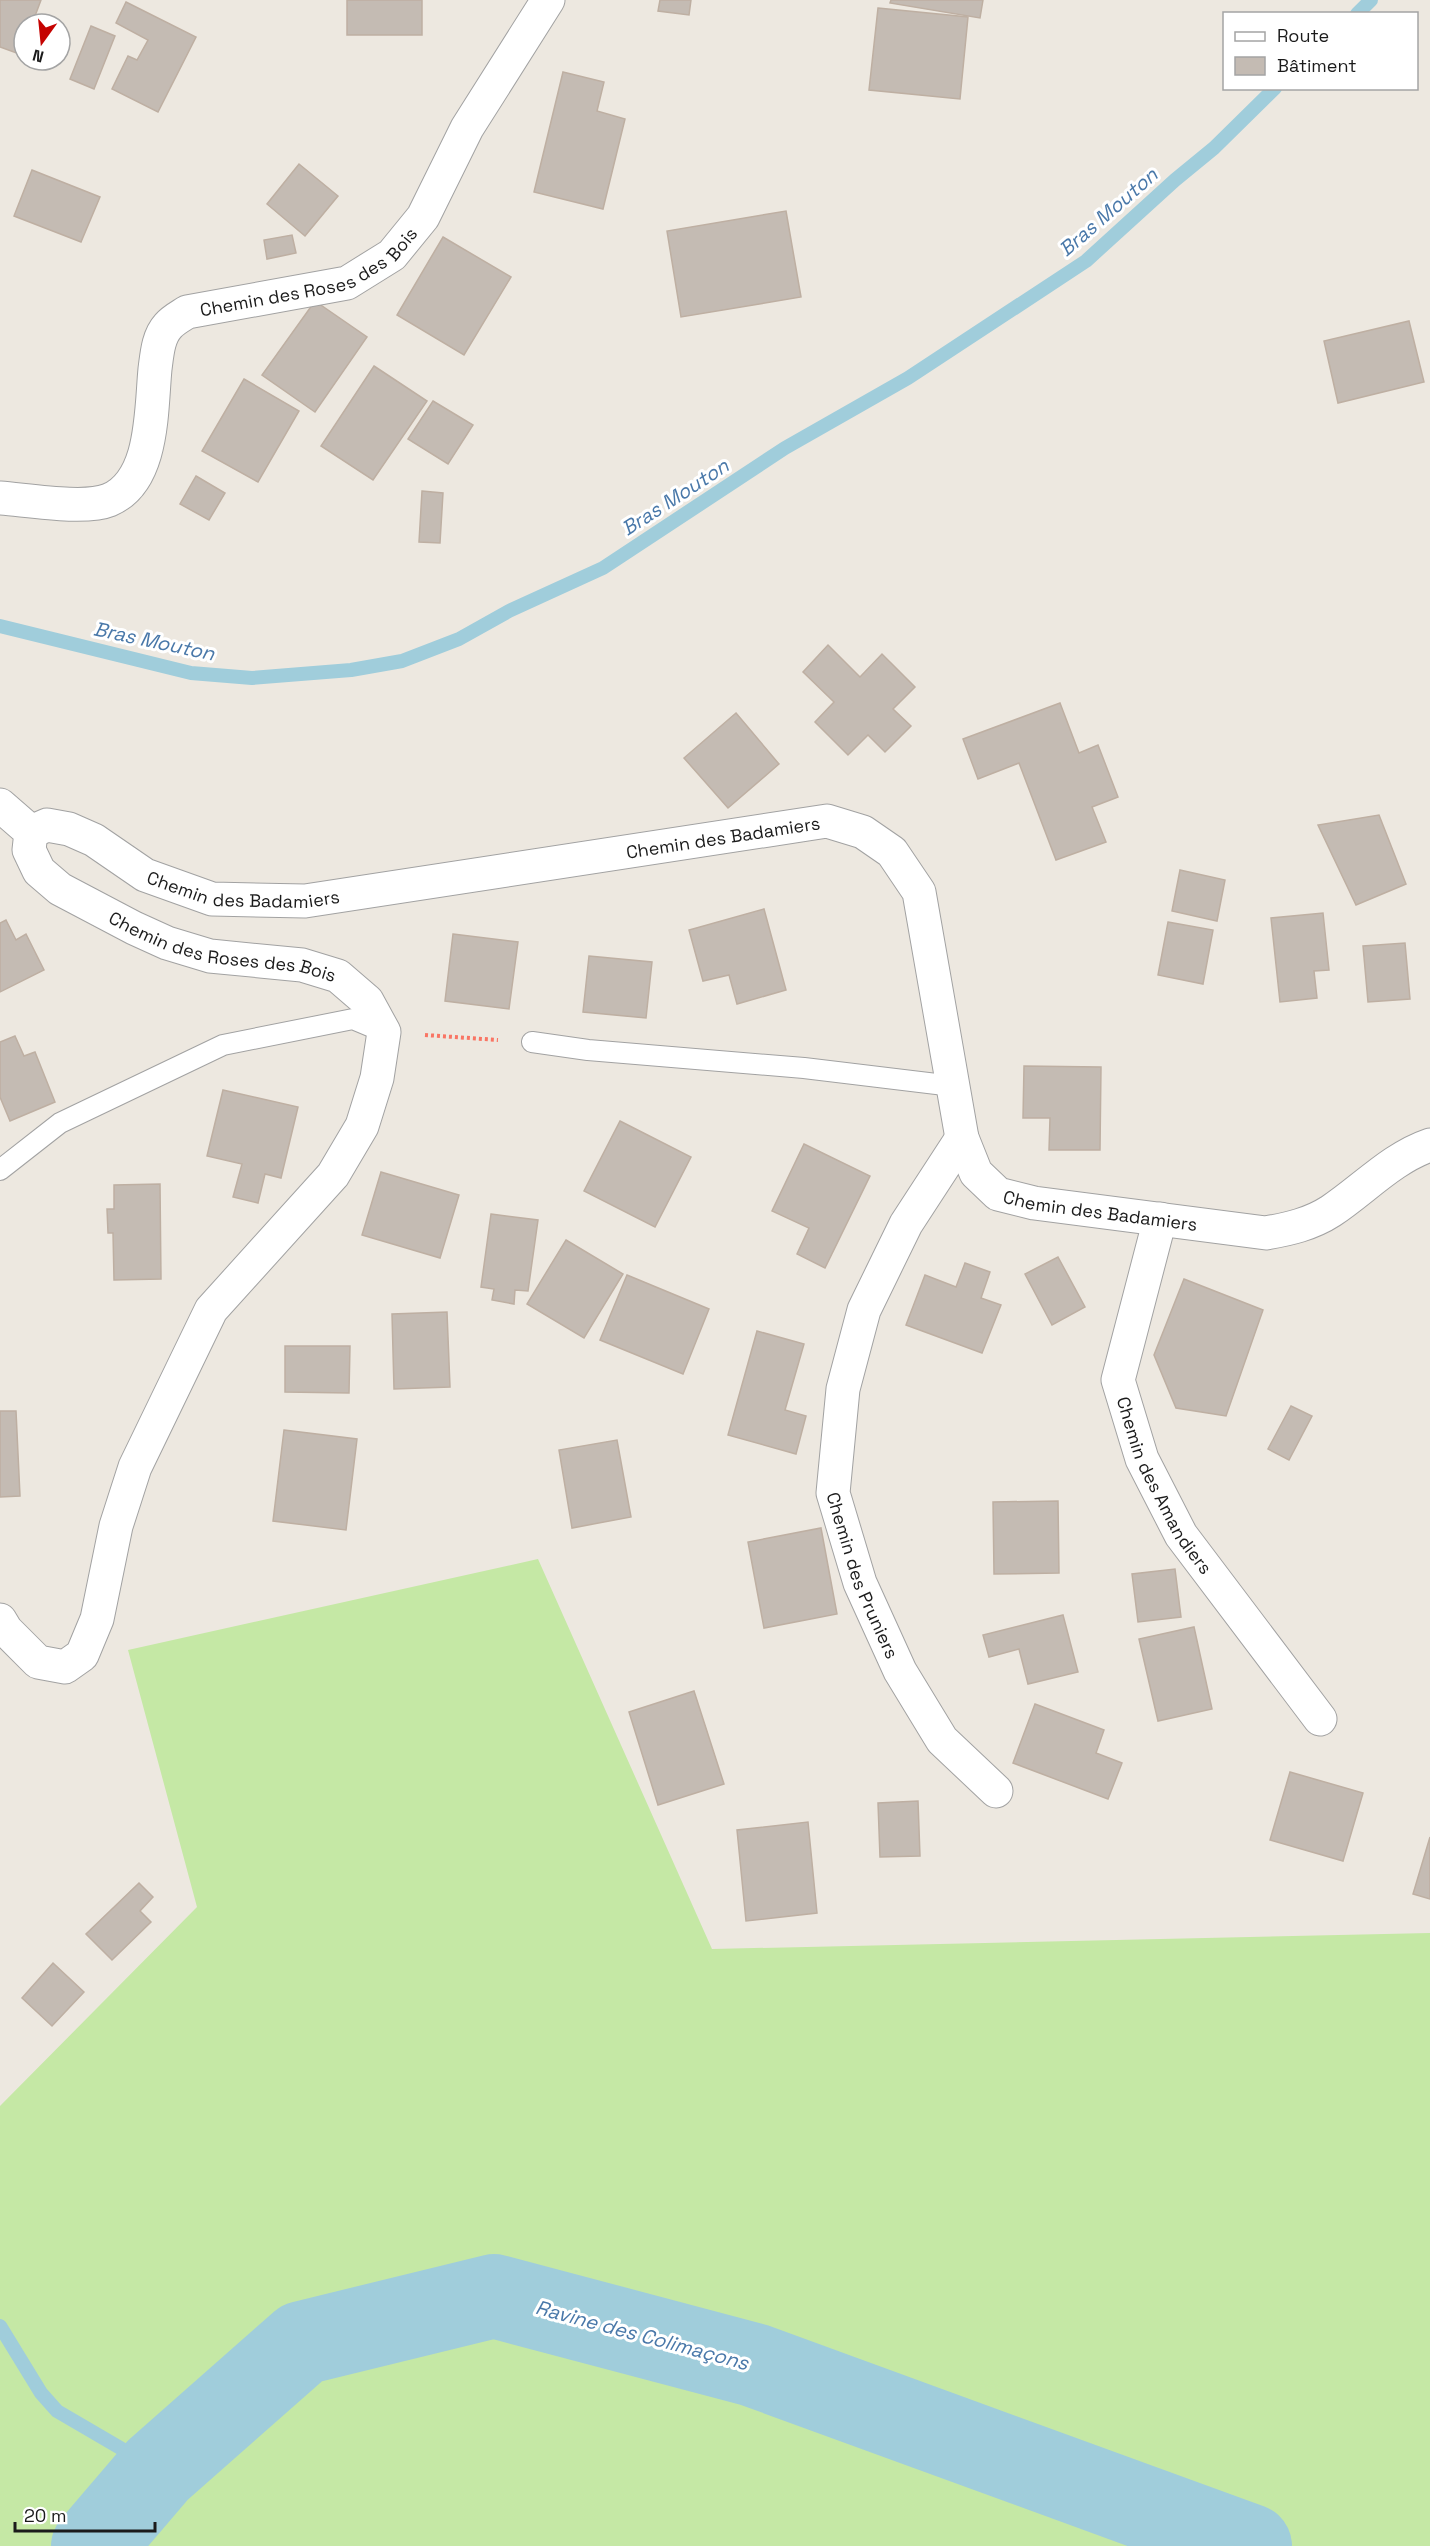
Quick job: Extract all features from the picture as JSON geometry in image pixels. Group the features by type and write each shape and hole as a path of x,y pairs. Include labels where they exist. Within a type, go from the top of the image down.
{"street":[{"name":"Chemin des Roses des Bois","path":"0,498 79,504 109,500 127,487 140,470 146,449 158,347 168,326 187,312 347,283 392,255 423,217 467,128 548,0"},
{"path":"0,805 31,832"},
{"name":"Chemin des Badamiers","path":"31,832 47,825 69,829 94,840 145,875 212,899 305,901 827,822 863,832 892,852 919,892 962,1138 976,1173 998,1194 1034,1203 1266,1233 1299,1227 1329,1212 1393,1164 1430,1145"},
{"name":"Chemin des Roses des Bois","path":"31,832 29,850 39,871 60,889 167,943 210,956 302,965 339,976 367,1001 384,1032"},
{"path":"0,1620 6,1630 38,1662 66,1667 82,1655 97,1619 116,1526 135,1467 211,1310 333,1175 362,1126 377,1078 384,1032"},
{"name":"Chemin des Pruniers","path":"962,1138 906,1224 864,1310 843,1389 833,1492 860,1583 900,1671 942,1740 996,1791"},
{"name":"Chemin des Amandiers","path":"1160,1219 1118,1380 1142,1459 1181,1535 1320,1719"}],"lane":[{"path":"0,1170 60,1123 223,1045 352,1020 384,1032"},
{"path":"532,1042 588,1050 804,1068 953,1086"}],"path":[{"path":"384,1032 532,1042"}],"green space":[{"path":"538,1559 712,1949 1430,1933 1430,2546 0,2546 0,2106 197,1907 128,1650"}],"building":[{"path":"0,0 41,0 36,12 12,12 12,51 0,47"},
{"path":"347,0 422,0 422,35 347,35"},
{"path":"660,0 691,0 689,15 658,11"},
{"path":"891,0 983,0 980,18 890,3"},
{"path":"126,2 196,37 158,112 112,89 128,56 137,60 148,40 116,23"},
{"path":"878,8 968,17 960,99 869,90"},
{"path":"91,26 115,36 94,89 70,79"},
{"path":"563,72 604,82 597,111 625,119 603,209 534,192"},
{"path":"299,164 338,196 305,236 267,204"},
{"path":"32,170 100,197 81,242 14,216"},
{"path":"786,211 801,297 681,317 667,231"},
{"path":"292,235 296,253 267,259 264,240"},
{"path":"443,237 511,277 464,355 397,315"},
{"path":"315,301 367,337 315,412 262,375"},
{"path":"1409,321 1424,382 1338,403 1324,341"},
{"path":"374,366 427,401 373,480 321,446"},
{"path":"244,379 299,411 258,482 202,451"},
{"path":"433,401 473,425 448,464 408,439"},
{"path":"196,476 225,493 209,520 180,504"},
{"path":"422,491 443,493 440,543 419,542"},
{"path":"828,645 860,677 882,654 915,687 893,709 911,726 885,752 868,735 848,755 815,722 834,702 803,672"},
{"path":"1060,703 1079,753 1098,745 1118,797 1092,807 1106,842 1056,860 1019,763 978,779 963,739"},
{"path":"736,713 779,764 728,808 684,758"},
{"path":"1379,815 1406,884 1356,905 1318,825"},
{"path":"1180,870 1225,880 1217,921 1172,911"},
{"path":"764,909 786,990 737,1004 729,975 703,981 689,930"},
{"path":"1323,913 1329,970 1314,971 1317,998 1280,1002 1271,918"},
{"path":"6,920 16,940 26,934 44,970 0,992 0,923"},
{"path":"1168,922 1213,930 1203,984 1158,975"},
{"path":"453,934 518,942 509,1009 445,1001"},
{"path":"1405,943 1410,999 1368,1002 1363,946"},
{"path":"589,956 652,962 646,1018 583,1012"},
{"path":"15,1036 24,1056 35,1052 55,1102 10,1121 0,1097 0,1042"},
{"path":"1024,1066 1101,1067 1100,1150 1049,1150 1050,1118 1023,1118"},
{"path":"223,1090 298,1107 281,1178 265,1174 258,1203 233,1197 242,1164 207,1156"},
{"path":"620,1121 691,1157 655,1227 584,1191"},
{"path":"804,1144 870,1176 825,1268 797,1254 809,1228 772,1211"},
{"path":"381,1172 459,1195 440,1258 362,1235"},
{"path":"160,1184 161,1279 114,1280 113,1233 108,1233 107,1209 114,1209 114,1185"},
{"path":"491,1214 538,1220 528,1291 515,1290 514,1304 492,1300 494,1289 481,1287"},
{"path":"566,1240 623,1274 584,1338 527,1304"},
{"path":"1058,1257 1085,1307 1052,1325 1025,1274"},
{"path":"965,1263 990,1272 981,1298 1001,1305 982,1353 906,1325 925,1275 956,1287"},
{"path":"627,1275 709,1309 683,1374 600,1340"},
{"path":"1184,1279 1263,1310 1226,1416 1176,1408 1154,1355"},
{"path":"447,1312 450,1387 394,1389 392,1314"},
{"path":"757,1331 804,1344 785,1410 806,1416 796,1454 728,1435"},
{"path":"285,1346 350,1346 349,1393 285,1392"},
{"path":"1291,1406 1312,1416 1289,1460 1268,1449"},
{"path":"0,1411 16,1411 20,1496 0,1497"},
{"path":"284,1430 357,1439 346,1530 273,1521"},
{"path":"617,1440 631,1517 572,1528 559,1450"},
{"path":"1058,1501 1059,1573 994,1574 993,1502"},
{"path":"821,1528 837,1614 764,1628 748,1542"},
{"path":"1175,1569 1181,1617 1138,1622 1132,1574"},
{"path":"1063,1615 1078,1672 1028,1684 1019,1649 989,1657 983,1635"},
{"path":"1194,1627 1212,1709 1158,1721 1139,1639"},
{"path":"694,1691 724,1784 658,1805 629,1712"},
{"path":"1035,1704 1104,1730 1096,1753 1122,1763 1108,1799 1013,1763"},
{"path":"1290,1772 1363,1793 1343,1861 1270,1840"},
{"path":"918,1801 920,1856 880,1857 878,1803"},
{"path":"808,1822 817,1913 746,1921 737,1830"},
{"path":"1430,1837 1430,1899 1413,1894"},
{"path":"139,1883 153,1897 140,1911 151,1922 112,1960 86,1934"},
{"path":"53,1963 84,1992 52,2026 22,1998"}],"waterway":[{"name":"Bras Mouton","path":"1359,12 1371,0"},
{"name":"Bras Mouton","path":"0,626 191,673 252,678 351,670 402,661 459,639 509,611 603,568 785,448 908,378 1086,261 1175,180 1214,148 1273,90"},
{"name":"Ravine des Colimaçons","path":"93,2546 158,2470 302,2343 494,2296 754,2365 1250,2546"},
{"path":"0,2326 41,2393 57,2411 158,2470"}]}
